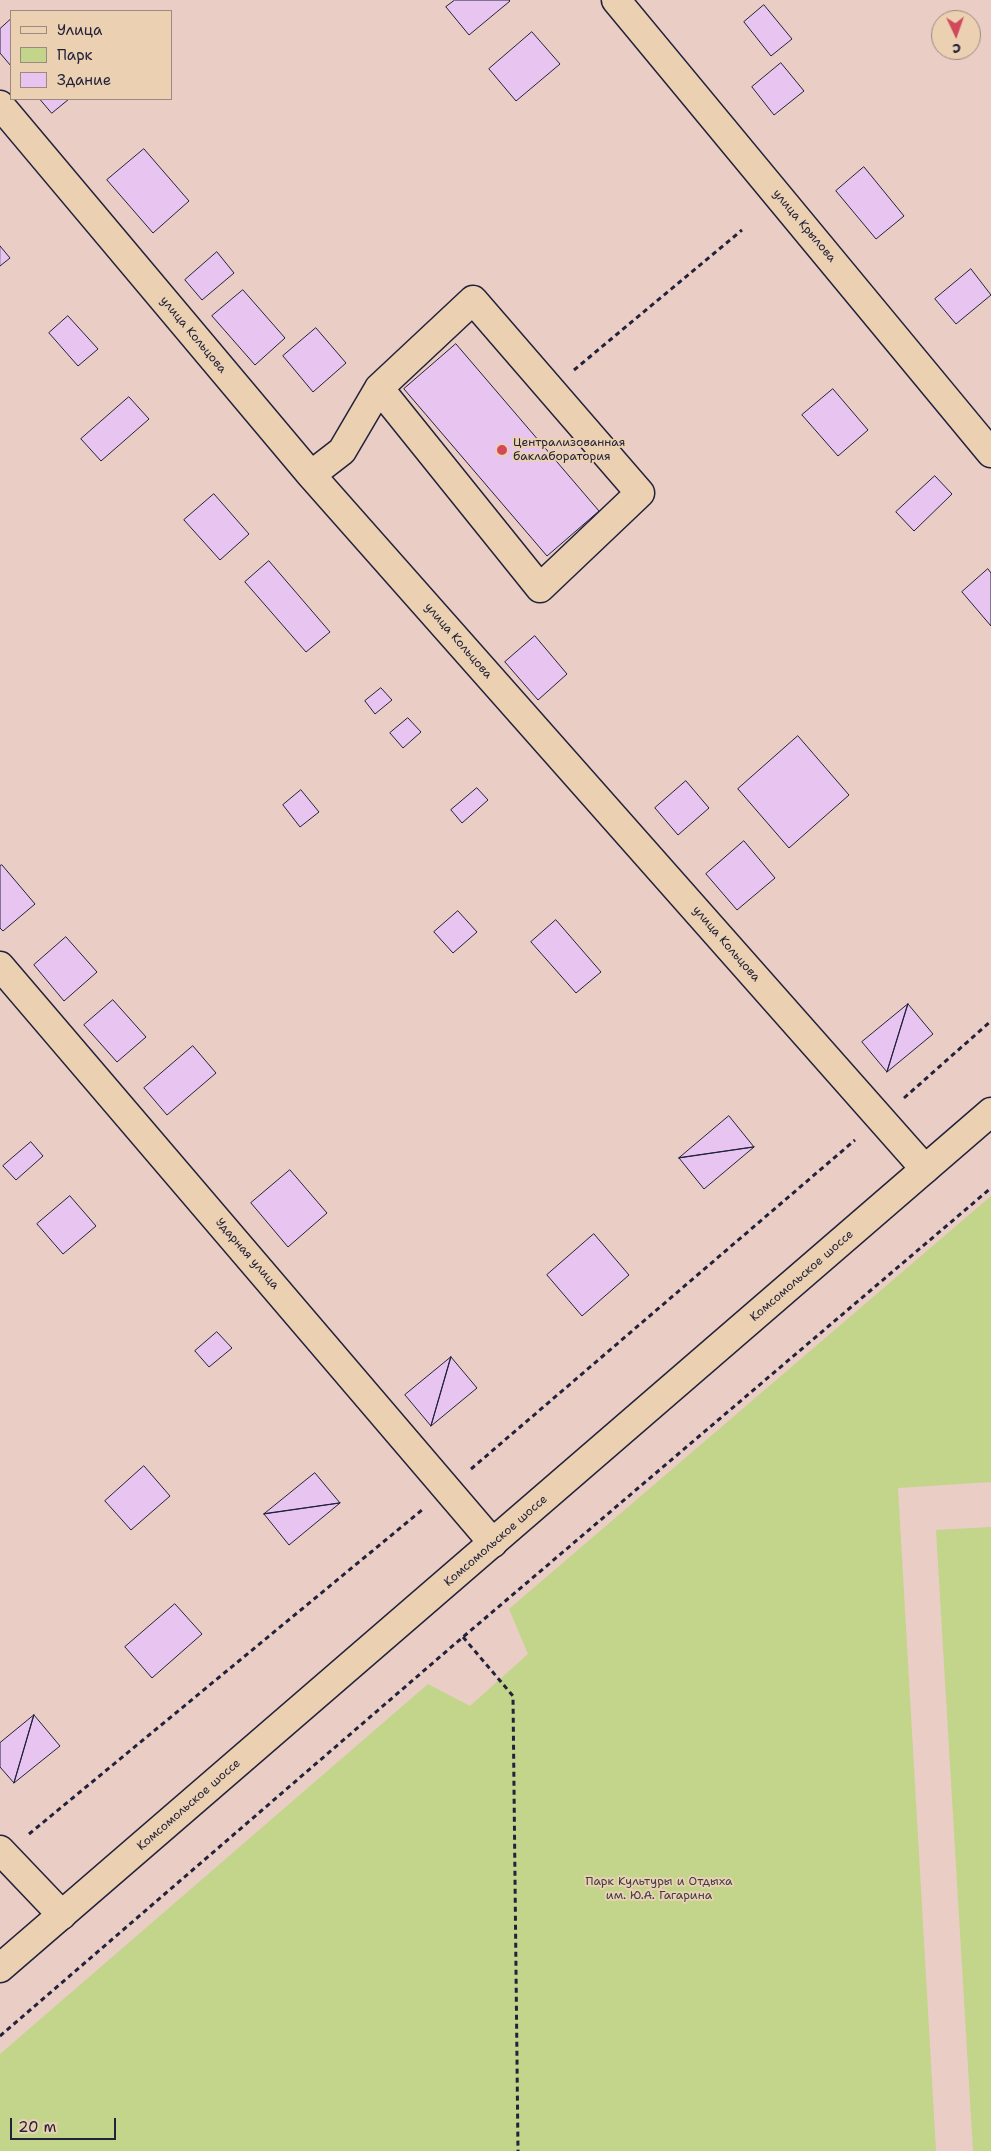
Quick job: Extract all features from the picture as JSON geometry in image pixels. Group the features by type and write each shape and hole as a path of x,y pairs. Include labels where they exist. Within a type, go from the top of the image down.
{"street":[{"name":"улица Крылова","path":"616,0 991,453"},
{"name":"улица Кольцова","path":"0,105 311,475 925,1169"},
{"path":"311,475 342,451 379,388 473,300 640,493 540,588 379,388"},
{"name":"Ударная улица","path":"0,966 493,1543"},
{"name":"Комсомольское шоссе","path":"0,1968 991,1112"},
{"path":"2,1852 62,1915"}],"path":[{"path":"550,389 742,230"},
{"path":"2,1852 448,1489 991,1021"},
{"path":"0,2036 463,1637 991,1188"},
{"path":"463,1637 513,1696 518,2151"}],"green space":[{"name":"Парк Культуры и Отдыха им. Ю.А. Гагарина","path":"991,1196 991,1482 898,1488 936,2151 0,2151 0,2054 428,1684 470,1706 528,1654 509,1609"},
{"path":"991,1527 991,2151 973,2151 936,1530"}],"building":[{"path":"455,0 510,1 469,35 446,7"},
{"path":"764,5 792,39 771,56 744,22"},
{"path":"10,20 10,65 0,53 0,29"},
{"path":"532,32 560,64 516,101 489,69"},
{"path":"781,63 804,91 774,115 752,87"},
{"path":"41,100 68,100 52,113"},
{"path":"144,149 189,201 153,233 107,180"},
{"path":"864,167 904,216 876,239 836,191"},
{"path":"0,246 10,258 0,266"},
{"path":"217,252 234,273 202,300 185,280"},
{"path":"971,269 991,295 956,324 935,299"},
{"path":"243,290 285,338 255,365 212,316"},
{"path":"68,316 98,349 78,366 49,333"},
{"path":"316,328 346,363 313,392 283,356"},
{"name":"Централизованная баклаборатория","path":"456,344 599,511 547,556 404,389"},
{"path":"833,389 868,430 838,456 802,415"},
{"path":"129,397 149,419 101,461 81,439"},
{"path":"935,476 952,494 914,531 896,512"},
{"path":"214,494 249,534 220,560 184,520"},
{"path":"269,561 330,632 306,652 245,582"},
{"path":"988,569 991,573 991,626 962,592"},
{"path":"535,636 567,674 538,700 505,662"},
{"path":"381,688 392,700 375,714 365,701"},
{"path":"408,718 421,732 403,748 390,733"},
{"path":"798,736 849,795 789,848 738,789"},
{"path":"686,781 709,808 678,835 655,808"},
{"path":"477,788 488,800 462,823 451,810"},
{"path":"301,790 319,812 300,827 283,805"},
{"path":"744,841 775,878 737,910 706,874"},
{"path":"2,865 35,904 3,931 0,928 0,866"},
{"path":"458,911 477,932 453,953 434,932"},
{"path":"556,920 601,972 576,993 531,942"},
{"path":"66,937 97,972 64,1001 34,965"},
{"path":"113,1000 146,1037 117,1062 84,1025"},
{"path":"908,1004 933,1034 887,1072"},
{"path":"908,1004 887,1072 862,1042"},
{"path":"193,1046 216,1073 167,1115 144,1088"},
{"path":"729,1116 754,1147 679,1158"},
{"path":"31,1142 43,1156 16,1180 3,1166"},
{"path":"754,1147 704,1189 679,1158"},
{"path":"290,1170 327,1213 288,1247 251,1203"},
{"path":"70,1196 96,1226 63,1254 37,1224"},
{"path":"594,1234 629,1275 582,1316 547,1275"},
{"path":"217,1332 232,1348 209,1367 195,1351"},
{"path":"451,1357 477,1388 431,1426"},
{"path":"451,1357 431,1426 405,1395"},
{"path":"144,1466 170,1496 131,1530 105,1501"},
{"path":"315,1473 340,1503 264,1514"},
{"path":"340,1503 289,1545 264,1514"},
{"path":"175,1604 202,1634 152,1678 125,1647"},
{"path":"34,1715 60,1746 14,1783"},
{"path":"34,1715 14,1783 0,1767 0,1743"}],"place":[{"name":"Централизованная баклаборатория","path":"502,450"}]}
